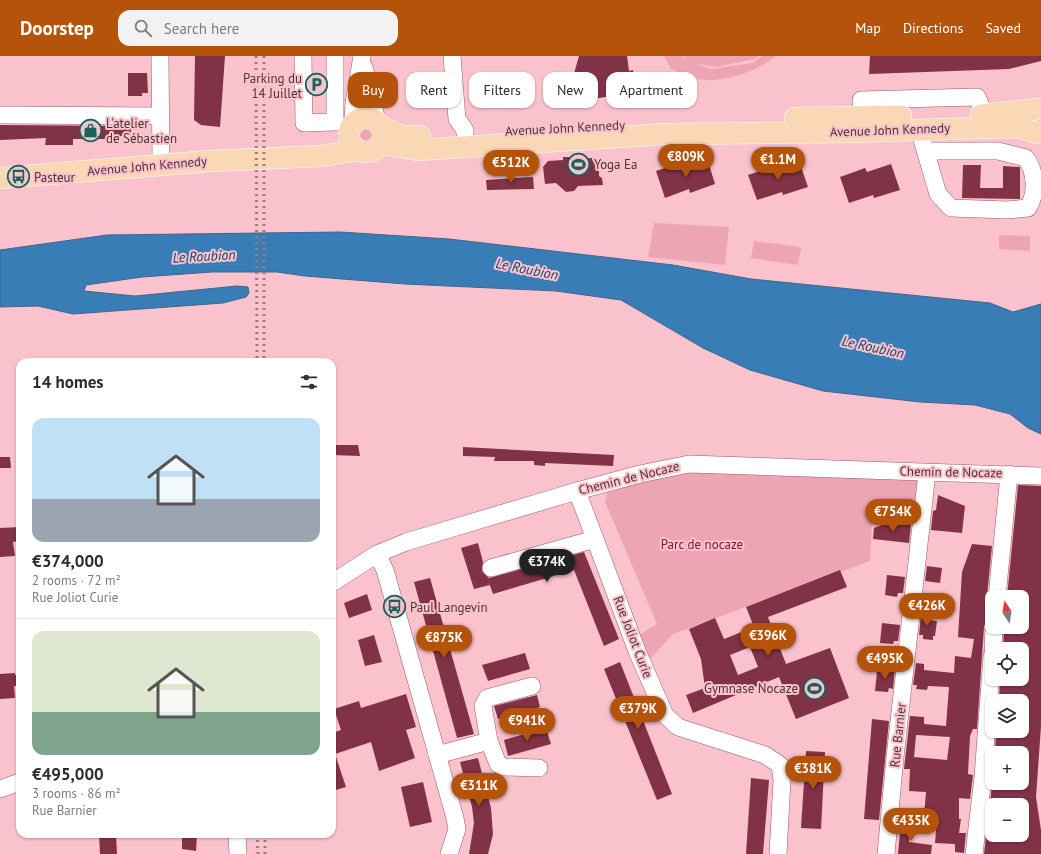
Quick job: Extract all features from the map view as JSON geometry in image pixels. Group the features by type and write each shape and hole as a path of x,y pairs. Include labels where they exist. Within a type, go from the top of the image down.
{"main road":[{"name":"Avenue John Kennedy","path":"380,131 403,136 431,137 665,122 985,114 1039,107"},
{"path":"1039,107 1036,118 1040,134"},
{"path":"365,118 380,131 373,151 368,152 353,135 365,118"},
{"name":"Avenue John Kennedy","path":"380,131 418,150 665,134 847,132 1016,127 1040,134"},
{"name":"Avenue John Kennedy","path":"0,178 161,164 294,156 353,135"}],"street":[{"path":"160,56 161,164"},
{"path":"303,56 304,123 335,122 335,56"},
{"path":"362,56 380,131"},
{"path":"353,135 354,103 362,56"},
{"path":"452,56 457,120 465,130 465,134"},
{"path":"0,115 160,116"},
{"path":"919,129 927,150 938,194 951,208 1007,210 1028,208 1033,199 1033,168 1026,158 998,151 927,150"},
{"name":"Chemin de Nocaze","path":"336,580 377,554 406,542 577,491 640,474 689,464 1041,476"},
{"name":"Rue Barnier","path":"886,854 896,749 927,473"},
{"path":"998,590 1009,474"},
{"name":"Rue Joliot Curie","path":"577,491 637,651 661,707 670,721 678,727 765,755 780,765 782,780 778,854"},
{"path":"491,568 595,539"},
{"path":"377,554 384,570 457,829 449,854"},
{"path":"532,686 487,698 483,706 489,741 498,764 504,767 539,768"},
{"path":"974,854 983,777 990,686"},
{"path":"437,755 489,741"},
{"path":"0,789 16,783"},
{"path":"238,838 238,854"}],"green space":[{"path":"664,56 681,56 688,60 683,56 759,56 755,59 716,67 693,63 712,69 753,63 762,56 776,56 749,72 717,80 697,79 697,72 678,72 671,69"},
{"path":"363,126 371,126 376,131 374,142 371,144 363,144 358,139 358,131"},
{"path":"654,223 729,227 725,265 648,257"},
{"path":"999,235 1030,236 1030,251 999,249"},
{"path":"754,241 801,247 798,265 751,258"},
{"name":"Parc de nocaze","path":"673,471 920,475 915,522 872,522 870,561 673,634 649,660 639,635 657,624 605,502 608,489"}],"water":[{"name":"Le Roubion","path":"340,232 449,239 673,265 751,279 990,303 1013,312 1041,304 1041,434 1028,428 1010,414 975,405 920,402 823,391 750,370 703,348 621,300 556,291 405,284 305,276 277,272 212,272 142,277 86,285 84,291 135,296 237,286 248,287 249,293 246,297 223,303 73,314 38,306 0,307 0,250 107,235"}],"building":[{"path":"195,56 225,56 220,127 201,125 194,120"},
{"path":"579,56 627,56 629,71 633,70 633,72 606,72 606,97 598,98 598,72 574,72"},
{"path":"870,56 1041,56 1041,61 1009,69 869,74"},
{"path":"128,73 147,73 148,93 142,93 142,96 128,96"},
{"path":"0,125 131,126 131,136 112,136 112,139 73,139 73,145 45,145 46,138 0,140"},
{"path":"563,157 577,157 577,159 593,158 599,162 599,176 602,178 603,185 578,186 574,191 566,192 556,183 545,184 543,167 548,161 563,160"},
{"path":"707,158 715,184 690,193 689,189 665,198 656,171 680,163 681,167"},
{"path":"799,161 808,187 783,195 782,192 757,200 748,175 774,166 775,169"},
{"path":"891,164 900,190 874,198 873,195 849,203 840,177 865,168 867,172"},
{"path":"963,165 981,165 980,188 1003,188 1003,166 1020,167 1020,199 962,198"},
{"path":"533,177 534,189 487,190 486,180"},
{"path":"336,445 358,445 360,456 336,455"},
{"path":"463,447 614,455 613,466 545,463 545,466 534,465 534,461 494,461 495,457 463,456"},
{"path":"0,457 10,457 11,468 0,468"},
{"path":"1018,485 1041,486 1041,726 1036,797 1041,830 1041,854 984,854 985,842 1029,842 1029,798 991,798 991,790 1029,790 1029,746 995,746 996,738 1029,738 1029,694 999,694 1000,686 1029,686 1029,642 1003,642 1004,634 1029,634 1029,590 1008,590"},
{"path":"938,495 965,506 962,533 931,530 933,511 936,510"},
{"path":"887,523 911,525 909,543 873,539 874,528"},
{"path":"16,527 16,542 13,542 15,556 0,557 0,528"},
{"path":"478,543 483,562 482,571 489,578 584,552 619,639 604,646 574,570 493,594 490,585 474,589 461,548"},
{"path":"972,544 992,546 988,590 985,590 985,624 977,729 973,729 970,736 968,774 973,775 970,799 959,798 959,819 961,819 959,833 966,833 964,853 955,852 955,844 935,843 937,817 924,816 926,792 909,791 910,769 904,769 910,716 924,717 924,724 946,726 949,687 928,686 927,690 916,689 917,685 913,685 916,663 924,664 924,670 954,673 955,656 971,658 974,639 958,637 962,572","holes":["916,735 950,737 947,760 914,757"]},
{"path":"927,566 942,568 940,583 925,581"},
{"path":"840,570 847,587 768,617 786,664 830,648 849,698 796,719 779,677 693,713 686,695 705,688 701,659 689,629 715,618 724,639 754,627 746,607","holes":["750,647 758,667 738,675 730,655"]},
{"path":"887,575 905,577 903,593 898,593 897,597 885,595"},
{"path":"430,578 474,734 457,738 414,582"},
{"path":"367,594 372,610 349,618 344,603"},
{"path":"921,614 930,614 929,620 937,621 933,640 923,639 923,635 919,635"},
{"path":"882,623 900,625 898,641 894,641 893,644 880,643"},
{"path":"374,635 382,662 365,666 358,640"},
{"path":"525,653 530,669 488,681 482,665"},
{"path":"620,662 672,794 657,800 604,669"},
{"path":"887,667 895,668 893,689 889,688 888,692 875,691 877,671 887,672"},
{"path":"15,673 15,698 0,699 0,674"},
{"path":"406,694 416,727 406,730 415,758 379,771 371,742 336,754 336,732 341,730 336,715 336,708 359,701 361,708"},
{"path":"537,695 540,707 498,719 494,706"},
{"path":"872,719 889,721 879,820 864,819"},
{"path":"546,728 551,744 508,756 504,740"},
{"path":"806,751 825,752 821,829 801,828"},
{"path":"336,757 346,787 336,790"},
{"path":"478,758 491,808 493,834 488,854 469,854 474,823 472,807 460,762"},
{"path":"751,778 769,780 763,854 746,854"},
{"path":"423,782 432,822 410,827 401,787"},
{"path":"901,821 911,822 909,842 932,845 931,854 898,854"},
{"path":"99,838 116,838 117,854 100,854"},
{"path":"182,838 197,838 196,851 182,849"}],"railway":[{"path":"256,56 257,358"},
{"path":"264,56 264,358"},
{"path":"257,838 258,854"},
{"path":"265,838 265,854"}],"place":[{"name":"Parking du 14 Juillet","path":"317,85"},
{"name":"L'atelier de Sébastien","path":"91,130"},
{"name":"Yoga Ea","path":"578,164"},
{"name":"Pasteur","path":"18,177"},
{"name":"Paul Langevin","path":"395,607"},
{"name":"Gymnase Nocaze","path":"814,688"}]}
